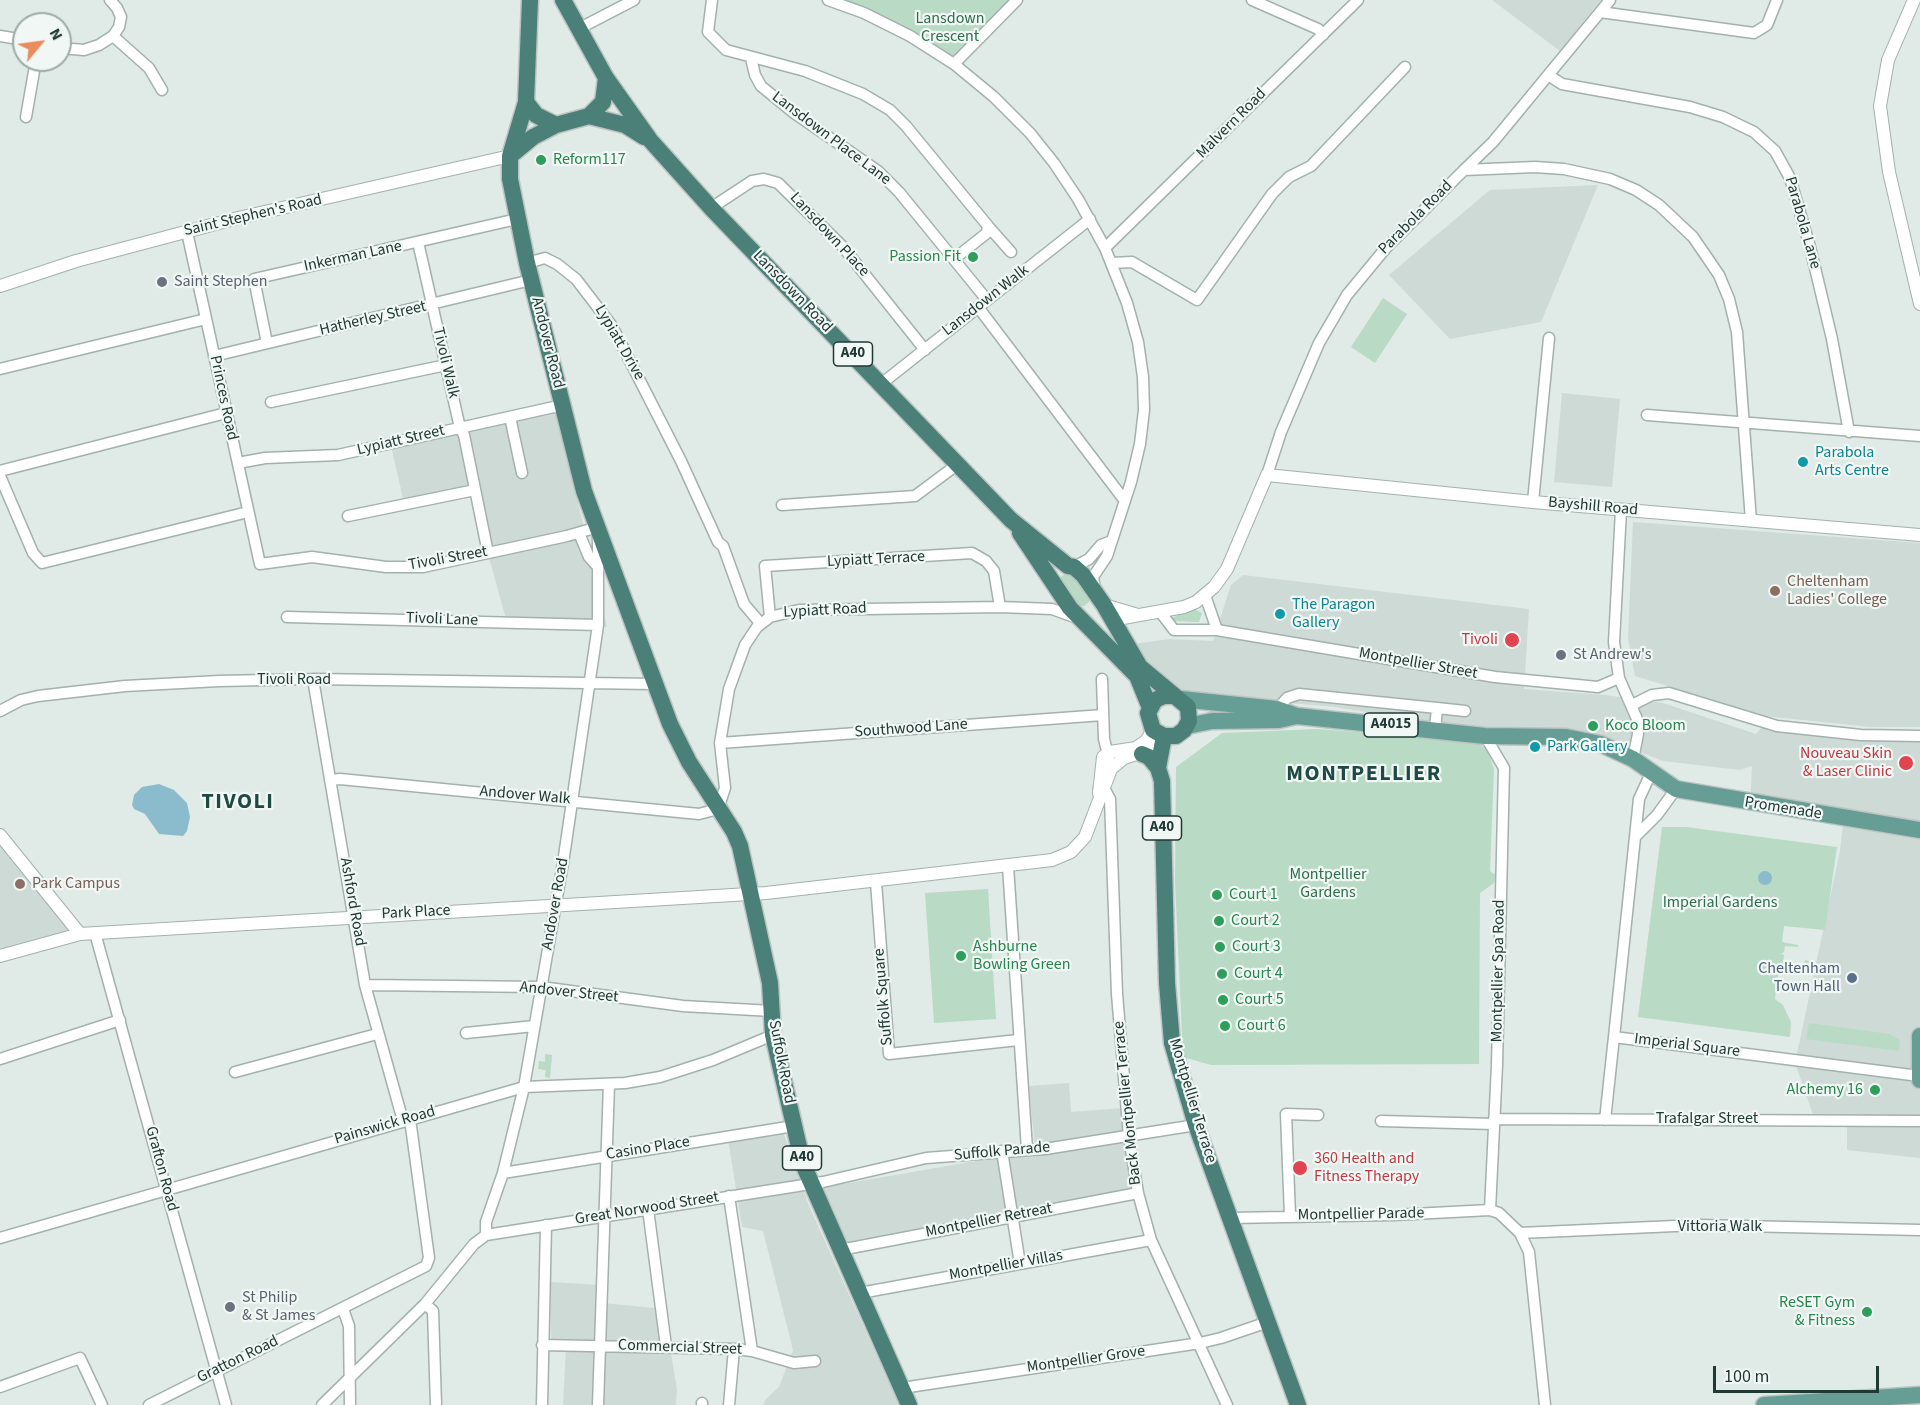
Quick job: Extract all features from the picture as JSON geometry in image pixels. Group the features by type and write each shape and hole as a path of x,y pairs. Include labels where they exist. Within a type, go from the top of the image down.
{"highway":[{"name":"Lansdown Road","path":"563,0 606,78 650,140 711,208 1011,520 1071,567"},
{"name":"Andover Road","path":"535,2 526,102 510,156 510,179 531,280 584,491 654,684"},
{"path":"510,156 533,137 556,125 589,116 603,102 606,78"},
{"path":"526,102 536,115 556,125"},
{"name":"Lansdown Road","path":"589,116 625,125 650,140"},
{"name":"Lansdown Road","path":"1011,520 1055,587"},
{"path":"1055,587 1057,574 1071,567"},
{"name":"A40","path":"1055,587 1070,608 1137,676 1150,708 1148,719 1168,733 1189,712 1177,698 1140,666 1104,606 1071,567"},
{"path":"1086,622 1104,606"},
{"name":"Suffolk Road","path":"654,684 689,762 734,832 740,846 770,983 773,1035 809,1182 909,1405"},
{"path":"1150,708 1159,697 1177,698"},
{"name":"Montpellier Terrace","path":"1168,733 1160,775 1170,1020 1176,1057 1196,1125 1298,1405"},
{"path":"1142,754 1149,757 1160,775"}],"main road":[{"name":"A4015","path":"1177,698 1277,709 1298,716 1485,736 1566,736 1601,744 1633,759 1652,772"},
{"name":"A4015","path":"1168,733 1212,721 1279,720 1298,716"},
{"name":"Promenade","path":"1652,772 1676,789 1920,830"},
{"name":"Imperial Square","path":"1919,1078 1920,1036"},
{"path":"1764,1405 1888,1401 1915,1392"}],"street":[{"path":"72,50 84,51 113,36 119,27 121,17 110,0"},
{"path":"580,28 634,0"},
{"path":"712,0 708,32 726,50 822,77 880,104 906,126 1011,252"},
{"path":"828,0 895,28 954,64 994,97 1030,133 1065,179 1105,248 1135,332 1144,386 1140,444 1125,501 1109,542 1107,555 1093,577 1104,606"},
{"path":"954,64 1017,0"},
{"path":"1252,0 1317,29 1323,35"},
{"name":"Malvern Road","path":"1105,248 1358,0"},
{"path":"1464,170 1493,142 1610,0"},
{"path":"1599,12 1754,33 1767,25 1777,0"},
{"path":"1914,0 1888,60 1880,106 1888,172 1920,304"},
{"path":"113,36 149,68 162,90"},
{"name":"Lansdown Place Lane","path":"751,58 755,75 762,86 794,113 878,171 899,192 954,259 982,304 1125,501"},
{"path":"1111,263 1131,262 1197,300 1272,194 1289,177 1311,166 1405,67"},
{"path":"26,117 34,72"},
{"name":"Parabola Lane","path":"1548,75 1562,84 1690,108 1723,117 1754,132 1775,151 1790,178 1810,247 1832,339 1849,432"},
{"name":"Saint Stephen's Road","path":"0,286 76,261 187,232 510,156"},
{"name":"Parabola Road","path":"1104,606 1142,616 1191,604 1205,595 1227,569 1267,475 1281,432 1319,344 1347,295 1385,249 1464,170 1535,167 1594,174 1636,190 1676,218 1707,255 1729,299 1737,332 1751,521"},
{"name":"Lansdown Place","path":"711,208 752,182 771,180 783,186 843,247 925,350"},
{"name":"Inkerman Lane","path":"267,343 254,279 517,219"},
{"name":"Lansdown Walk","path":"881,384 1090,219"},
{"path":"954,259 987,233 987,225"},
{"name":"Princes Road","path":"187,232 260,564"},
{"name":"Tivoli Walk","path":"418,242 460,428 464,435 488,553"},
{"name":"Lypiatt Drive","path":"527,263 545,258 552,261 576,279 590,296 630,358 718,542 723,546 744,604 765,620"},
{"name":"Hatherley Street","path":"214,356 531,280"},
{"path":"0,369 206,319"},
{"path":"1533,502 1549,338"},
{"path":"270,402 446,365"},
{"name":"Lypiatt Street","path":"238,463 265,458 338,455 563,405"},
{"path":"0,471 226,413"},
{"path":"1647,415 1920,436"},
{"path":"510,417 522,473"},
{"path":"782,505 915,496 958,464"},
{"name":"Bayshill Road","path":"1267,475 1533,502 1920,535"},
{"path":"0,476 33,554 42,562 248,512"},
{"path":"348,516 475,490"},
{"path":"1621,510 1614,642 1619,678 1632,705 1638,734 1633,759"},
{"name":"Tivoli Street","path":"260,564 312,557 386,567 423,567 579,533 598,526"},
{"name":"Andover Road","path":"486,1235 486,1222 503,1173 524,1087 573,800 598,625 598,526"},
{"name":"Andover Road","path":"579,533 589,557 597,567"},
{"path":"1071,567 1089,559 1101,545 1109,542"},
{"name":"Lypiatt Terrace","path":"765,620 765,566 972,553 986,561 994,572 1000,607"},
{"path":"1052,609 1055,587"},
{"path":"1205,595 1217,630"},
{"name":"Lypiatt Road","path":"718,809 725,788 720,743 723,712 745,645 765,620 798,610 1000,607 1052,609 1086,622"},
{"name":"Montpellier Street","path":"1161,613 1174,630 1217,630 1495,677 1598,687 1619,678"},
{"path":"1127,646 1127,633 1142,616"},
{"name":"Tivoli Lane","path":"286,617 598,625"},
{"name":"Tivoli Road","path":"0,711 21,700 38,696 125,686 313,679 654,684"},
{"name":"Ashford Road","path":"313,679 365,985 377,1034 407,1120 429,1258 425,1268"},
{"path":"1102,679 1106,754 1114,765"},
{"path":"1632,705 1652,695 1669,693 1777,726 1861,735 1920,736"},
{"path":"1277,709 1287,698 1299,694 1465,711"},
{"path":"1436,730 1437,708"},
{"name":"Southwood Lane","path":"720,743 1103,715"},
{"path":"752,894 876,882 1052,860 1071,852 1085,837 1114,765 1124,758 1142,754 1168,733"},
{"path":"1101,793 1101,763 1106,754 1136,748 1146,741 1168,733"},
{"name":"Montpellier Spa Road","path":"1485,736 1504,768 1490,1210"},
{"name":"Imperial Square","path":"1652,772 1639,799 1614,1037 1919,1078"},
{"name":"Andover Walk","path":"330,780 340,778 699,814 718,809"},
{"path":"1635,837 1657,815 1676,789"},
{"name":"Back Montpellier Terrace","path":"1101,793 1110,800 1117,994 1129,1137 1138,1193 1151,1240 1227,1405"},
{"path":"0,835 80,934"},
{"path":"1008,866 1027,1149"},
{"name":"Suffolk Square","path":"876,882 889,1054 1018,1040"},
{"name":"Park Place","path":"0,956 80,934 752,894"},
{"name":"Grafton Road","path":"95,933 226,1405"},
{"name":"Andover Street","path":"365,985 541,987 683,1006 772,1011"},
{"path":"0,1059 120,1020"},
{"path":"466,1033 534,1026"},
{"path":"236,1072 377,1034"},
{"name":"Painswick Road","path":"0,1238 167,1188 524,1087 609,1084 678,1072 773,1035"},
{"path":"1605,1120 1614,1037"},
{"path":"598,1405 609,1084"},
{"path":"1290,1216 1286,1114 1318,1115"},
{"name":"Trafalgar Street","path":"1381,1121 1920,1120"},
{"name":"Suffolk Parade","path":"809,1182 823,1182 926,1158 1129,1137 1196,1125"},
{"name":"Casino Place","path":"503,1173 794,1126"},
{"path":"1002,1151 1020,1264"},
{"name":"Great Norwood Street","path":"486,1235 809,1182"},
{"name":"Montpellier Retreat","path":"840,1250 1138,1193"},
{"path":"729,1196 752,1351"},
{"path":"648,1209 666,1346"},
{"path":"1490,1210 1507,1218 1520,1233 1530,1259 1545,1405"},
{"name":"Montpellier Parade","path":"1231,1218 1394,1215 1490,1210"},
{"path":"542,1405 546,1225"},
{"name":"Vittoria Walk","path":"1520,1233 1697,1225 1920,1230"},
{"path":"322,1405 425,1304 474,1244 486,1235"},
{"name":"Montpellier Villas","path":"860,1293 1151,1240"},
{"name":"Gratton Road","path":"149,1405 425,1268"},
{"path":"425,1304 433,1311 436,1405"},
{"path":"343,1309 349,1326 350,1405"},
{"name":"Montpellier Grove","path":"902,1388 1200,1343 1268,1322"},
{"name":"Commercial Street","path":"543,1345 734,1348 794,1363 815,1361"},
{"path":"729,1405 734,1348"},
{"path":"0,1387 80,1358 102,1405"}],"shaded area":[{"path":"1492,0 1601,0 1560,51"},
{"path":"1598,185 1541,322 1450,339 1389,275 1490,190"},
{"path":"1562,393 1620,399 1612,487 1554,482"},
{"path":"556,409 607,627 506,619 472,496 405,507 391,446"},
{"name":"Cheltenham Ladies' College","path":"1633,522 1920,543 1920,727 1870,727 1765,716 1635,676 1628,639"},
{"path":"1243,575 1529,609 1524,689 1605,695 1663,703 1756,734 1761,728 1920,736 1920,1158 1847,1150 1847,1126 1817,1126 1795,1063 1840,851 1843,825 1750,809 1752,766 1740,770 1663,761 1627,747 1446,725 1335,707 1187,694 1144,666 1134,644 1170,639 1213,641 1231,585"},
{"name":"Park Campus","path":"0,835 80,934 0,956"},
{"path":"1069,1083 1071,1112 1123,1108 1134,1192 847,1247 820,1188 993,1158 1036,1157 1029,1086"},
{"path":"783,1131 809,1206 899,1405 763,1405 779,1387 793,1350 763,1231 742,1227 728,1139"},
{"path":"551,1282 599,1285 604,1303 664,1309 677,1390 676,1405 563,1405 566,1349 551,1348"}],"green space":[{"name":"Lansdown Crescent","path":"828,0 1017,0 954,64"},
{"path":"1383,298 1407,314 1375,363 1351,347"},
{"path":"1071,572 1090,598 1084,606 1078,606 1059,580"},
{"path":"1192,608 1202,613 1199,622 1172,621 1172,618"},
{"name":"Montpellier Gardens","path":"1317,729 1459,740 1474,739 1488,751 1494,769 1490,871 1497,876 1494,883 1480,893 1479,1064 1211,1065 1183,1057 1175,882 1176,767 1222,733"},
{"name":"Imperial Gardens","path":"1662,827 1686,827 1837,847 1825,930 1784,926 1782,942 1798,945 1798,947 1785,946 1781,954 1784,955 1783,963 1804,966 1805,960 1809,961 1807,969 1779,966 1775,999 1783,1005 1791,1022 1790,1037 1638,1017"},
{"name":"Ashburne Bowling Green","path":"988,889 996,1019 934,1023 925,893"},
{"path":"1809,1023 1889,1034 1900,1040 1899,1051 1806,1039"},
{"path":"545,1054 552,1055 550,1078 545,1077 546,1070 538,1069 539,1061 545,1062"}],"water":[{"path":"159,784 174,790 187,803 190,817 187,831 183,836 159,834 145,814 134,809 132,805 134,795 142,787"},
{"path":"1765,871 1770,873 1772,878 1770,883 1765,885 1760,883 1758,878 1760,873"}],"place":[{"name":"Reform117","path":"541,160"},
{"name":"Passion Fit","path":"973,257"},
{"name":"Saint Stephen","path":"162,282"},
{"name":"Parabola Arts Centre","path":"1803,462"},
{"name":"Cheltenham Ladies' College","path":"1775,591"},
{"name":"The Paragon Gallery","path":"1280,614"},
{"name":"Tivoli","path":"1512,640"},
{"name":"St Andrew's","path":"1561,655"},
{"name":"Koco Bloom","path":"1593,726"},
{"name":"Park Gallery","path":"1535,747"},
{"name":"Nouveau Skin & Laser Clinic","path":"1906,763"},
{"name":"Park Campus","path":"20,884"},
{"name":"Court 1","path":"1217,895"},
{"name":"Court 2","path":"1219,921"},
{"name":"Court 3","path":"1220,947"},
{"name":"Ashburne Bowling Green","path":"961,956"},
{"name":"Court 4","path":"1222,974"},
{"name":"Cheltenham Town Hall","path":"1852,978"},
{"name":"Court 5","path":"1223,1000"},
{"name":"Court 6","path":"1225,1026"},
{"name":"Alchemy 16","path":"1875,1090"},
{"name":"360 Health and Fitness Therapy","path":"1300,1168"},
{"name":"St Philip & St James","path":"230,1307"},
{"name":"ReSET Gym & Fitness","path":"1867,1312"}],"district":[{"name":"MONTPELLIER","path":"1364,775"},
{"name":"TIVOLI","path":"238,803"}]}
